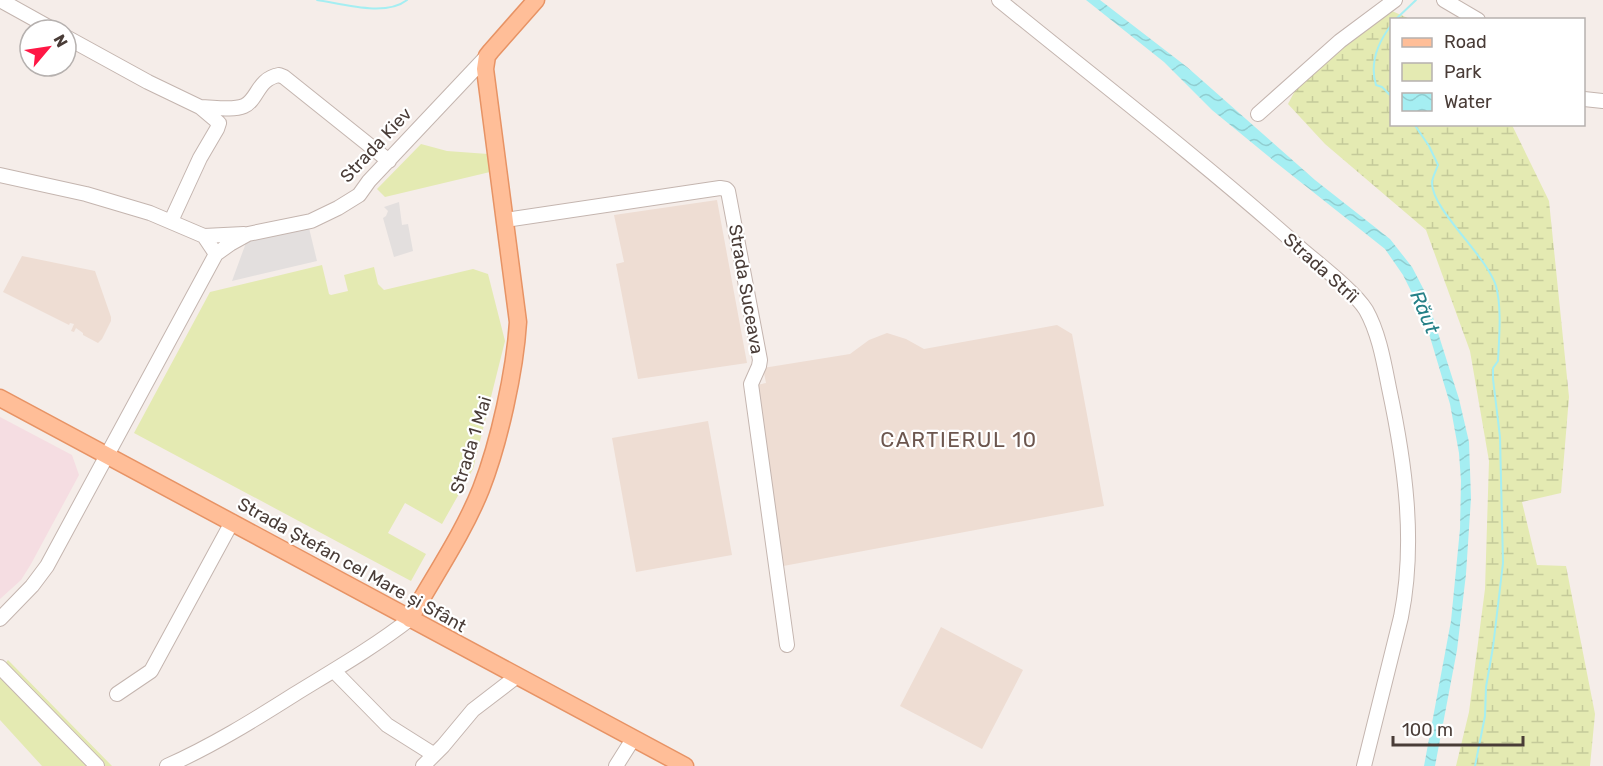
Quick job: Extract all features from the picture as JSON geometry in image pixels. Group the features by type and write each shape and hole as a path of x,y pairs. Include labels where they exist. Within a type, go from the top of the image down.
{"main road":[{"name":"Strada Kiev","path":"487,56 536,0"},
{"name":"Strada 1 Mai","path":"410,619 476,500 486,475 499,427 517,339 518,322 506,220 486,90 487,56"},
{"name":"Strada Ștefan cel Mare și Sfânt","path":"0,398 682,765"}],"street":[{"path":"0,0 32,18"},
{"name":"Strada Strîi","path":"999,0 1271,223 1345,288 1366,312 1385,366 1398,432 1408,536 1405,597 1364,766"},
{"path":"1258,114 1340,41 1395,0"},
{"path":"1444,0 1475,18"},
{"path":"78,44 148,82 200,107 217,120 218,126 200,158 171,221"},
{"name":"Strada Kiev","path":"0,619 45,570 216,254 248,234 311,220 338,208 359,195 369,181 487,56"},
{"path":"200,107 242,107 251,100 266,81 279,75 389,162"},
{"path":"1585,99 1603,101"},
{"path":"0,175 86,194 171,221 204,236 248,234"},
{"name":"Strada Suceava","path":"506,220 720,188 728,191 760,360 752,384 787,645"},
{"path":"204,236 216,254"},
{"path":"117,694 151,671 232,522"},
{"name":"Strada 1 Mai","path":"167,766 244,726 334,671 410,619"},
{"path":"334,671 387,725 433,754"},
{"path":"2,673 97,766"},
{"path":"423,766 473,710 516,677"},
{"path":"616,766 633,739"}],"shaded area":[{"path":"717,200 747,363 638,379 616,264 624,262 614,215"},
{"path":"399,202 402,225 408,224 413,251 394,257 383,218 388,211 384,207"},
{"path":"309,228 317,261 232,281 247,240"},
{"path":"22,256 95,271 111,317 98,343 83,335 76,328 74,332 71,331 74,324 69,325 3,292"},
{"path":"1057,325 1072,334 1104,506 778,567 752,386 766,383 763,368 850,354 869,340 887,333 906,339 924,349"},
{"path":"0,417 72,455 79,475 21,580 0,599"},
{"path":"708,421 732,555 636,572 612,438"},
{"path":"941,627 1023,670 982,749 900,706"}],"green space":[{"path":"1383,7 1408,18 1390,18 1390,126 1512,126 1549,201 1569,397 1561,493 1522,502 1537,565 1566,566 1595,714 1590,766 1456,766 1469,712 1485,589 1489,461 1470,351 1426,230 1325,144 1288,104 1300,81"},
{"path":"421,144 447,151 488,154 490,172 385,197 377,189"},
{"path":"322,265 331,295 348,291 344,275 374,267 378,284 384,290 473,269 488,274 505,341 473,469 442,524 405,503 388,533 426,554 411,581 134,433 210,292"},
{"path":"8,660 112,766 42,766 0,720 0,669"}],"water":[{"name":"Răut","path":"1086,0 1100,0 1187,67 1315,180 1390,239 1412,267 1425,292 1459,399 1469,442 1471,498 1466,574 1457,650 1435,766 1424,766 1451,621 1460,529 1461,481 1459,453 1450,404 1430,337 1413,295 1403,275 1385,249 1212,110 1164,62"}],"waterway":[{"path":"317,0 376,9 388,8 407,0"},
{"path":"1397,18 1416,0"},
{"path":"1390,27 1379,45 1374,60 1376,85 1382,87 1390,95"},
{"path":"1415,126 1438,165 1432,181 1434,194 1450,220 1491,274 1499,304 1498,361 1493,368 1493,379 1500,437 1503,563 1486,687 1485,716 1475,766"}],"district":[{"name":"CARTIERUL 10","path":"959,439"}]}
